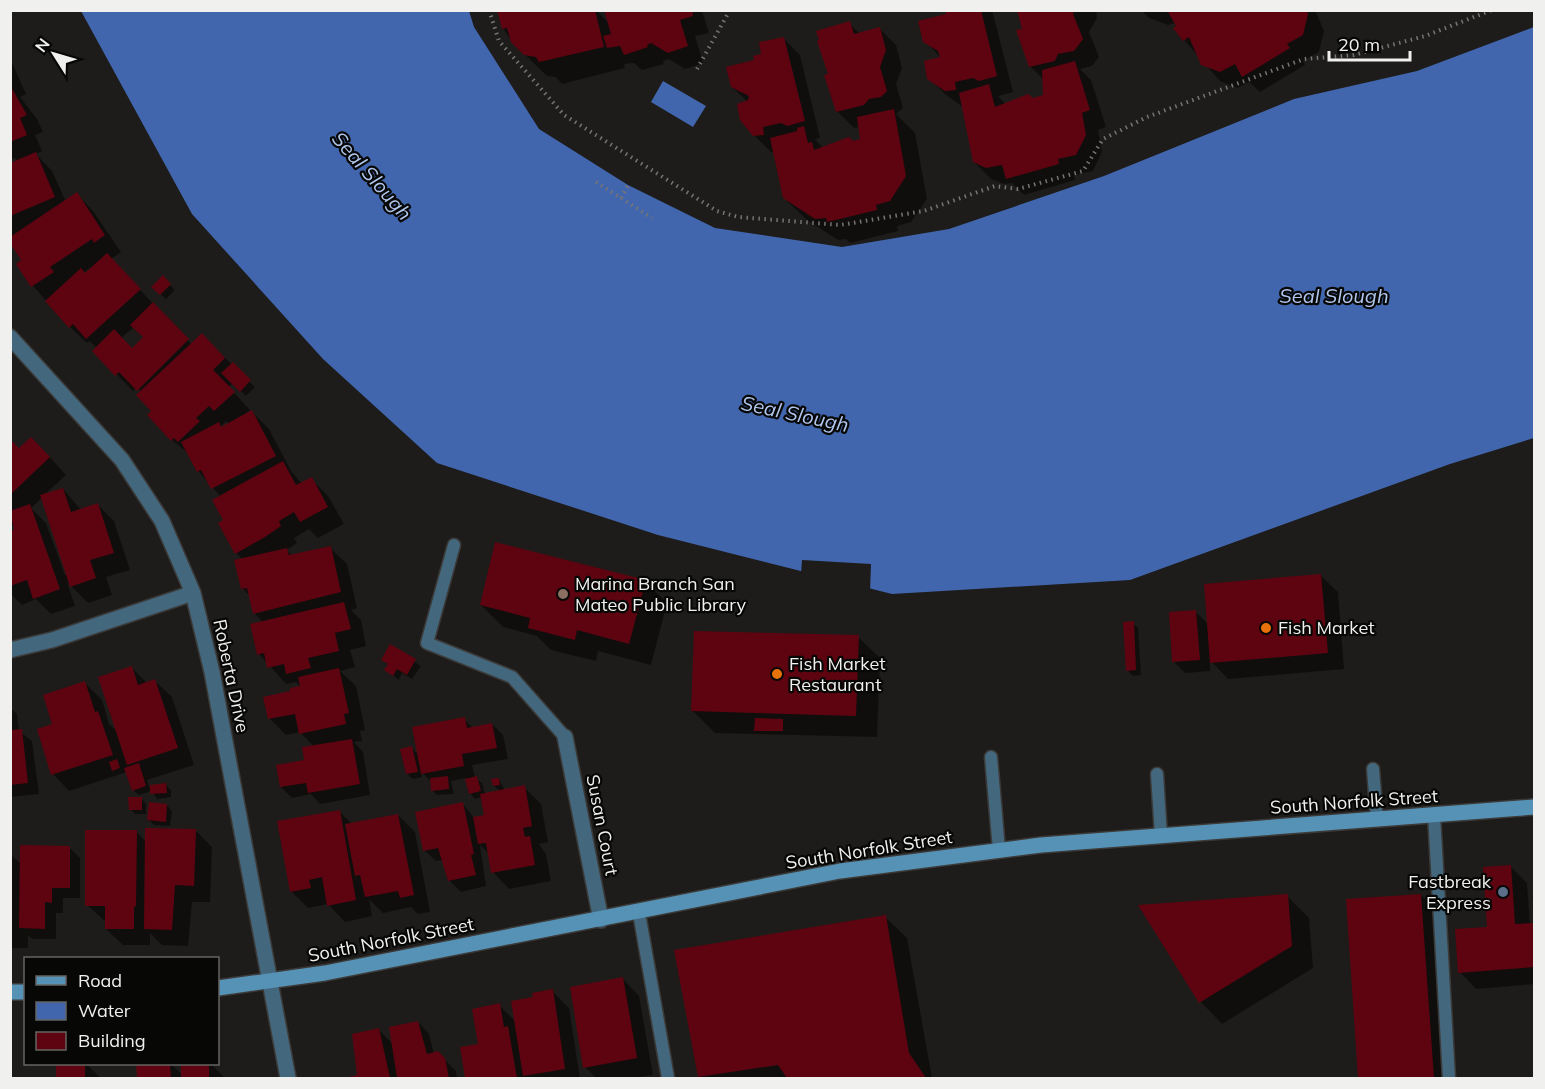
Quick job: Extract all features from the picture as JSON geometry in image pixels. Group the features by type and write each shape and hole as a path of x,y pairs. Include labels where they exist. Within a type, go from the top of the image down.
{"main road":[{"path":"1534,796 1527,808 1534,815"},
{"name":"South Norfolk Street","path":"219,988 270,982 601,920 840,872 999,850 1527,808"}],"street":[{"name":"Roberta Drive","path":"10,337 122,460 162,521 193,593 212,672 288,1078"},
{"path":"10,650 52,640 193,593"},
{"name":"Susan Court","path":"565,737 601,920"}],"lane":[{"path":"454,545 427,644 512,677 565,737"},
{"path":"991,757 999,850"},
{"path":"1373,769 1377,820"},
{"path":"1157,774 1161,836"},
{"path":"1434,815 1449,1078"},
{"path":"639,912 668,1078"}],"path":[{"path":"489,10 499,41 564,115 702,204 738,217 840,225 924,211 995,186 1018,189 1083,171 1104,139 1147,117 1304,59 1354,55 1425,36 1492,10"},
{"path":"697,69 730,10"},
{"path":"596,182 652,218"},
{"path":"621,198 628,185"}],"water":[{"name":"Seal Slough","path":"81,11 469,11 474,27 539,129 628,185 715,228 842,247 949,229 1104,176 1294,99 1417,71 1534,27 1534,438 1450,464 1130,580 892,594 658,535 437,463 323,359 192,214"},
{"path":"663,81 706,106 693,127 651,102"}],"pier":[{"path":"802,560 871,564 870,592 801,574"}],"building":[{"path":"497,10 595,10 604,47 539,62 536,57 524,55 511,42 507,28 502,29"},
{"path":"604,10 692,10 693,16 680,20 688,46 668,53 651,43 647,45 648,47 624,55 620,46 607,48 603,36 611,34"},
{"path":"945,10 981,10 997,76 979,81 973,78 955,82 956,90 945,91 927,79 924,61 940,57 938,51 923,42 918,21 946,14"},
{"path":"1017,10 1075,10 1073,14 1083,39 1074,51 1058,54 1055,61 1029,67 1016,30 1022,29"},
{"path":"1167,10 1307,10 1308,14 1303,35 1287,44 1290,48 1242,77 1235,64 1220,72 1201,65 1189,37 1183,41 1173,28 1176,26"},
{"path":"850,21 854,34 880,27 886,50 880,67 887,91 881,97 869,99 864,105 836,112 824,75 828,74 816,31"},
{"path":"784,37 805,121 787,126 781,123 763,127 764,135 753,136 740,120 737,104 748,100 749,96 731,87 726,67 754,60 753,56 761,54 759,42"},
{"path":"1075,61 1090,110 1082,113 1086,135 1076,155 1058,159 1059,164 1006,179 1002,165 986,168 973,162 959,93 989,84 995,107 1028,94 1033,98 1043,95 1042,70"},
{"path":"10,85 27,115 20,118 27,135 10,142"},
{"path":"894,109 906,176 890,201 876,205 877,210 827,222 826,218 815,219 783,198 770,138 797,131 797,128 804,126 808,143 812,142 814,150 849,137 853,141 860,139 857,117"},
{"path":"36,152 55,197 10,216 10,163"},
{"path":"77,192 105,235 94,243 92,239 50,267 54,272 31,287 16,264 21,260 10,243 10,237"},
{"path":"107,253 141,289 86,339 73,324 69,328 45,301 81,268 85,273"},
{"path":"163,275 171,284 160,295 151,287"},
{"path":"153,302 189,339 137,391 119,372 115,376 92,351 114,329 132,348 143,337 130,325"},
{"path":"202,333 225,358 213,370 235,392 214,411 209,406 196,418 200,421 178,442 174,438 171,441 147,415 151,411 136,395"},
{"path":"233,362 251,380 240,392 221,373"},
{"path":"252,410 276,456 211,489 201,470 197,472 181,442 219,422 221,427"},
{"path":"31,437 50,457 10,495 10,439 19,448"},
{"path":"283,461 296,485 312,477 328,507 300,522 294,512 279,521 281,526 235,554 218,523 223,520 212,500"},
{"path":"63,488 71,512 98,503 114,553 90,560 96,578 70,587 40,495"},
{"path":"30,504 60,589 33,599 27,580 10,586 10,531 14,530 10,511"},
{"path":"495,542 646,580 629,644 577,630 575,640 528,628 530,618 480,605"},
{"path":"331,546 341,592 253,614 247,588 241,589 234,560 287,548 289,555"},
{"path":"1321,574 1328,653 1210,663 1204,584"},
{"path":"344,602 351,629 335,633 339,651 308,658 311,668 286,674 284,664 267,668 264,653 257,655 250,624"},
{"path":"1196,610 1200,660 1172,662 1169,612"},
{"path":"1134,621 1136,670 1126,671 1123,622"},
{"path":"694,631 859,635 856,716 691,711"},
{"path":"390,644 416,659 407,675 397,669 393,676 384,670 388,664 381,660"},
{"path":"132,666 138,685 155,679 178,748 127,765 98,677"},
{"path":"339,668 349,713 344,714 346,724 299,734 295,714 268,719 263,697 290,691 290,688 300,686 298,677"},
{"path":"85,681 113,755 51,775 37,729 52,724 43,695"},
{"path":"465,717 467,728 492,723 497,748 462,754 464,766 421,774 412,727"},
{"path":"755,718 783,719 783,731 754,731"},
{"path":"22,729 28,783 10,785 10,730"},
{"path":"352,739 360,784 308,793 306,783 280,787 276,765 304,760 302,747"},
{"path":"412,746 418,772 406,774 400,749"},
{"path":"117,759 120,768 112,771 109,762"},
{"path":"139,763 146,786 132,791 124,768"},
{"path":"448,776 449,789 431,791 430,778"},
{"path":"477,776 481,791 469,794 465,779"},
{"path":"499,778 500,785 493,786 491,779"},
{"path":"166,783 167,793 150,794 150,785"},
{"path":"525,785 532,826 523,828 525,837 530,836 535,865 491,873 486,843 478,844 473,817 484,815 480,794"},
{"path":"128,797 142,797 142,810 129,810"},
{"path":"149,802 167,804 166,822 147,820"},
{"path":"463,802 476,875 448,881 438,848 423,851 415,812"},
{"path":"340,810 356,900 327,906 322,877 309,880 311,888 290,892 277,821"},
{"path":"398,814 414,895 400,898 398,891 365,897 360,875 355,876 345,824"},
{"path":"145,828 196,829 194,886 175,885 172,930 144,929"},
{"path":"85,830 137,830 134,929 105,929 105,906 85,906"},
{"path":"20,845 70,846 70,888 52,888 52,903 45,902 45,929 19,928"},
{"path":"1511,865 1515,924 1534,923 1534,967 1458,973 1455,929 1487,927 1483,867"},
{"path":"1288,894 1292,946 1199,1003 1138,905"},
{"path":"1421,894 1434,1078 1358,1078 1346,899"},
{"path":"886,915 909,1053 926,1078 787,1078 778,1065 698,1077 674,950"},
{"path":"623,977 637,1058 583,1068 570,987"},
{"path":"553,989 565,1069 523,1076 511,1001 533,997 532,993"},
{"path":"500,1003 504,1027 508,1026 517,1078 465,1078 460,1047 478,1044 472,1009"},
{"path":"418,1021 427,1054 438,1051 445,1058 449,1078 397,1078 389,1027"},
{"path":"379,1028 390,1078 344,1078 357,1075 352,1034"},
{"path":"56,1065 85,1065 85,1078 56,1078"},
{"path":"136,1065 170,1065 171,1078 137,1078"},
{"path":"181,1065 209,1065 209,1078 181,1078"}],"place":[{"name":"Marina Branch San Mateo Public Library","path":"563,594"},
{"name":"Fish Market","path":"1266,628"},
{"name":"Fish Market Restaurant","path":"777,674"},
{"name":"Fastbreak Express","path":"1503,892"}]}
